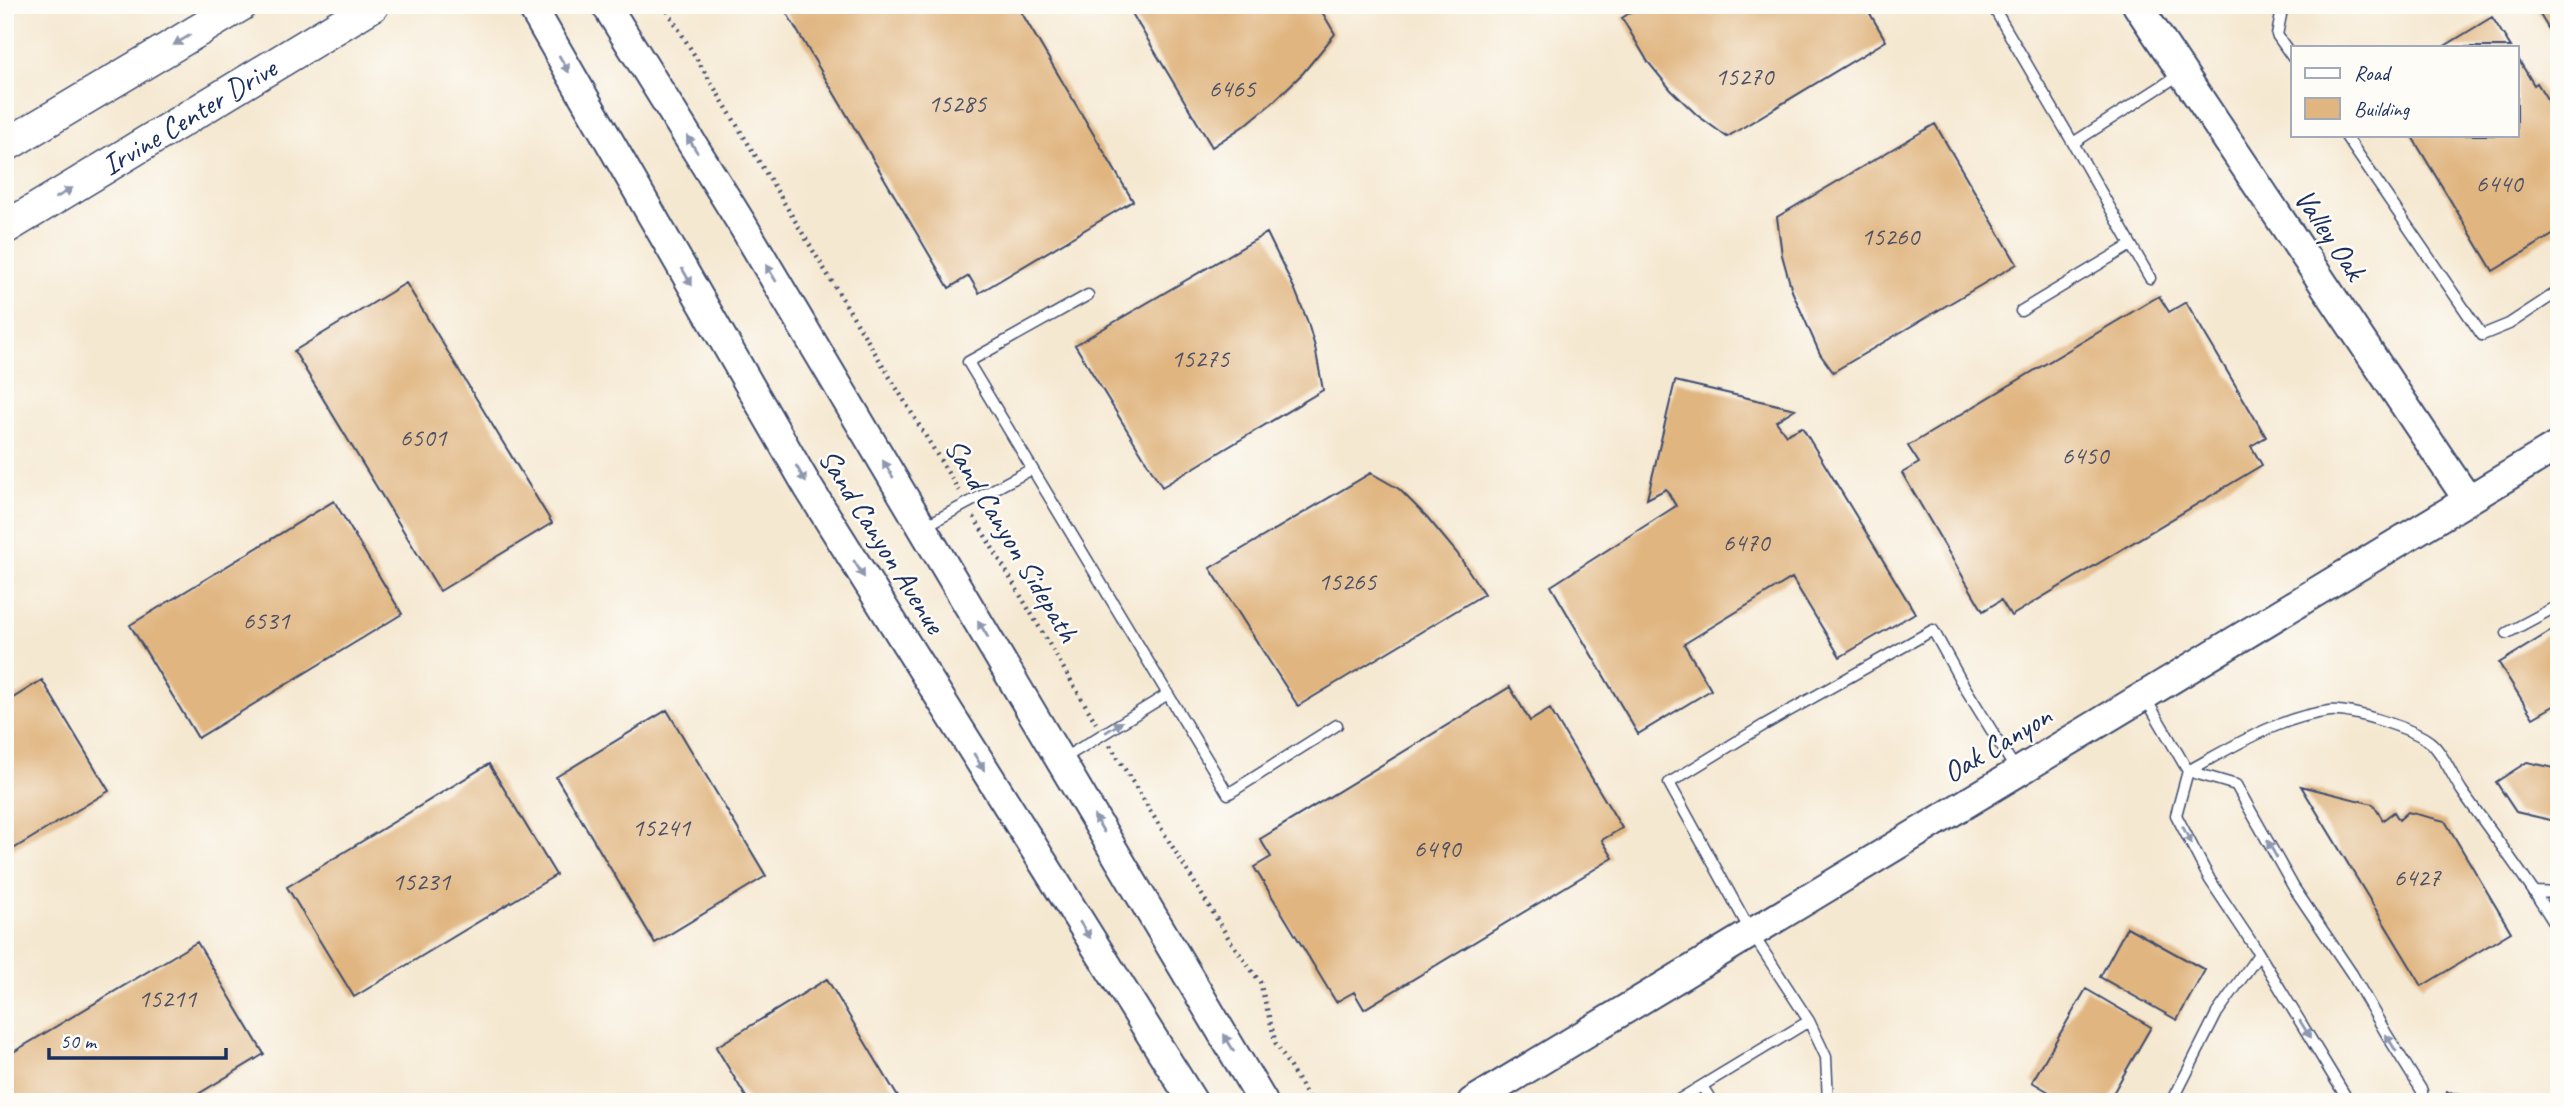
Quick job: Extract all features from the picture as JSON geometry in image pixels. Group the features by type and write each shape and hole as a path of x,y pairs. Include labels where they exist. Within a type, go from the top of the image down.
{"main road":[{"path":"5,146 240,5"},
{"name":"Irvine Center Drive","path":"5,228 373,5"},
{"name":"Sand Canyon Avenue","path":"531,5 808,486 1192,1102"},
{"name":"Sand Canyon Avenue","path":"606,5 742,224 1264,1102"},
{"name":"Valley Oak","path":"2137,5 2468,500"},
{"name":"Oak Canyon","path":"1472,1102 2559,445"}],"lane":[{"path":"1992,5 2150,278"},
{"path":"2283,5 2277,35 2291,55"},
{"path":"2073,144 2183,74"},
{"path":"2346,136 2482,335 2509,324 2559,291"},
{"path":"2021,311 2131,245"},
{"path":"1088,295 968,362 1228,794 1336,725"},
{"path":"922,527 1031,469"},
{"path":"2507,633 2559,605"},
{"path":"1828,1102 1826,1057 1809,1021 1751,932 1669,783 1933,630 2017,771"},
{"path":"1060,760 1167,694"},
{"path":"2144,695 2188,771 2236,785 2294,888 2352,974 2386,1035 2423,1091 2422,1102"},
{"path":"2349,1102 2259,954 2210,880 2176,815 2188,771 2281,724 2331,711 2369,717 2431,743 2536,892 2559,931"},
{"path":"2536,892 2559,893"},
{"path":"2172,1102 2217,1013 2259,954"},
{"path":"1675,1102 1809,1021"},
{"path":"1702,1086 1712,1102"}],"path":[{"name":"Sand Canyon Sidepath","path":"664,5 797,221 1228,939 1261,982 1276,1044 1311,1102"}],"building":[{"path":"782,5 1017,5 1133,201 979,293 969,276 949,288"},
{"path":"1127,5 1318,5 1335,34 1303,73 1272,103 1212,147"},
{"path":"1642,5 1865,5 1886,41 1727,137 1697,115 1671,90 1648,62 1622,18"},
{"path":"2534,5 2559,5 2559,46"},
{"path":"2492,17 2510,46 2445,46"},
{"path":"2518,59 2559,118 2559,231 2493,271 2412,136 2518,136"},
{"path":"1935,124 2017,264 1833,372 1820,354 1792,291 1782,255 1777,217"},
{"path":"1267,233 1307,320 1323,390 1162,487 1075,345"},
{"path":"406,283 552,523 440,591 294,351"},
{"path":"2159,296 2169,312 2186,302 2266,437 2251,446 2262,465 2011,616 2001,600 1983,611 1902,473 1919,463 1908,446"},
{"path":"1675,381 1795,409 1776,421 1786,435 1802,427 1915,613 1840,657 1792,578 1684,644 1711,690 1638,734 1551,586 1676,506 1666,489 1647,499"},
{"path":"1371,473 1399,489 1427,517 1457,553 1484,594 1298,706 1210,568"},
{"path":"334,501 402,614 198,738 130,625"},
{"path":"2559,626 2559,703 2533,718 2499,663"},
{"path":"42,680 109,791 5,854 5,703"},
{"path":"1510,687 1530,721 1550,709 1622,828 1602,840 1613,858 1364,1009 1354,992 1336,1002 1254,867 1271,857 1260,839"},
{"path":"667,710 766,876 655,943 556,777"},
{"path":"2527,762 2559,769 2559,822 2516,812 2496,782"},
{"path":"489,764 556,875 354,997 287,887"},
{"path":"2301,786 2373,804 2383,820 2394,812 2399,820 2408,812 2445,821 2511,932 2422,986"},
{"path":"2127,927 2205,970 2177,1020 2100,977"},
{"path":"197,942 264,1054 185,1102 5,1102 5,1057"},
{"path":"827,979 901,1102 749,1102 716,1047"},
{"path":"2086,989 2151,1027 2108,1102 2066,1102 2032,1082"},
{"path":"2447,1092 2480,1097 2479,1102 2445,1102"}]}
